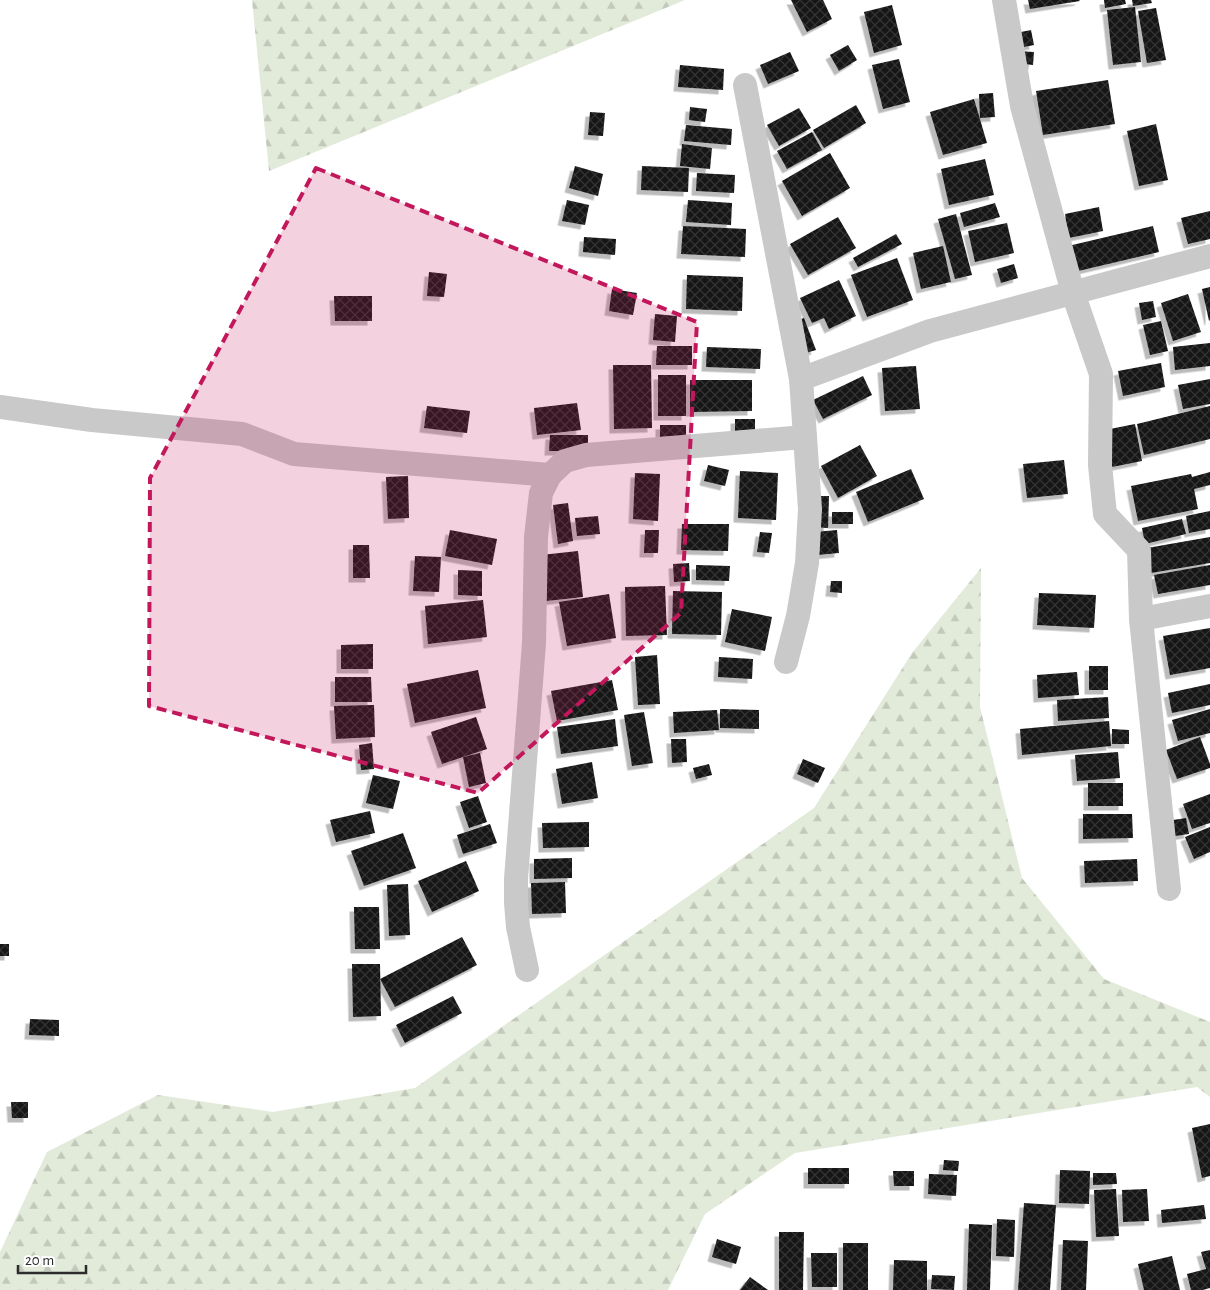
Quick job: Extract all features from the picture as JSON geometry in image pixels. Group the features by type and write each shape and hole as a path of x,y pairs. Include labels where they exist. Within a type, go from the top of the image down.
{"street":[{"path":"1004,0 1022,106 1073,293 1101,374 1100,465 1105,514 1139,550 1141,619 1169,889"},
{"path":"745,85 801,380 810,509 807,563 798,616 786,662"},
{"path":"801,380 930,331 1210,256"},
{"path":"0,407 92,420 242,434 294,454 550,475"},
{"path":"527,970 518,927 516,879 534,643 536,537 541,493 550,475 565,460 586,455 805,437"},
{"path":"1141,619 1210,606"}],"highlighted area":[{"path":"316,168 697,322 681,613 478,793 149,706 150,478"}],"green space":[{"path":"252,0 685,0 269,171"},
{"path":"981,568 980,707 1022,878 1104,979 1210,1022 1210,1097 1197,1087 795,1153 705,1214 668,1290 0,1290 0,1252 47,1152 158,1095 273,1112 415,1088 814,808 912,653"}],"building":[{"path":"791,0 823,0 832,19 807,32"},
{"path":"1028,0 1079,0 1080,1 1030,9"},
{"path":"1104,0 1125,0 1126,4 1105,8"},
{"path":"1132,0 1151,0 1152,3 1133,6"},
{"path":"892,5 902,45 874,53 864,12"},
{"path":"1135,7 1141,62 1113,65 1107,10"},
{"path":"1156,8 1166,60 1147,63 1138,11"},
{"path":"1031,30 1034,45 1019,48 1016,33"},
{"path":"848,45 857,60 839,71 830,55"},
{"path":"1018,51 1034,52 1033,65 1017,63"},
{"path":"790,52 799,71 768,84 760,65"},
{"path":"899,59 910,102 883,109 872,65"},
{"path":"680,65 724,69 723,90 678,87"},
{"path":"1108,80 1115,124 1043,135 1036,91"},
{"path":"993,93 995,117 980,118 979,94"},
{"path":"974,99 987,143 943,155 930,112"},
{"path":"856,105 866,123 824,148 813,130"},
{"path":"690,107 707,109 705,122 689,120"},
{"path":"799,108 811,128 779,146 767,125"},
{"path":"590,112 605,113 603,136 588,135"},
{"path":"1156,124 1168,180 1139,186 1127,131"},
{"path":"686,125 732,129 731,145 684,141"},
{"path":"812,132 822,150 787,169 777,151"},
{"path":"682,144 712,148 710,169 680,166"},
{"path":"830,153 850,188 802,216 782,181"},
{"path":"985,159 994,195 949,205 941,169"},
{"path":"575,166 603,174 598,196 569,188"},
{"path":"642,166 689,168 688,192 641,190"},
{"path":"697,173 735,175 734,193 696,191"},
{"path":"567,200 589,205 585,225 562,221"},
{"path":"688,200 732,203 731,225 686,222"},
{"path":"995,203 1000,217 964,227 960,213"},
{"path":"1099,207 1103,231 1069,238 1065,214"},
{"path":"1210,211 1210,239 1188,244 1181,218"},
{"path":"956,214 972,275 955,279 938,219"},
{"path":"838,217 856,248 808,275 790,244"},
{"path":"1007,223 1014,253 975,262 968,231"},
{"path":"683,226 746,229 745,257 681,254"},
{"path":"1153,226 1159,252 1074,272 1068,246"},
{"path":"896,234 902,244 858,267 853,258"},
{"path":"584,237 616,239 615,255 583,252"},
{"path":"943,246 951,282 921,289 913,253"},
{"path":"897,258 913,300 867,317 851,275"},
{"path":"1014,264 1018,278 1001,283 997,269"},
{"path":"429,272 447,274 444,297 427,296"},
{"path":"687,275 743,277 742,311 686,309"},
{"path":"839,280 856,316 829,329 824,318 812,323 800,298"},
{"path":"1210,287 1210,320 1209,321 1202,289"},
{"path":"612,289 637,293 633,315 609,311"},
{"path":"1188,294 1201,332 1173,341 1161,303"},
{"path":"334,296 372,296 372,321 335,321"},
{"path":"1153,301 1156,317 1142,320 1139,303"},
{"path":"655,314 677,316 675,342 653,340"},
{"path":"804,318 816,350 806,353 793,322"},
{"path":"1161,321 1168,351 1150,355 1143,325"},
{"path":"1210,343 1210,366 1175,370 1173,347"},
{"path":"657,346 692,346 692,365 656,365"},
{"path":"707,347 761,349 760,369 706,367"},
{"path":"1161,363 1165,387 1123,396 1118,371"},
{"path":"613,365 651,365 652,428 614,429"},
{"path":"916,366 920,409 885,411 882,368"},
{"path":"658,375 686,375 686,416 658,416"},
{"path":"863,376 872,395 823,419 813,400"},
{"path":"1210,379 1210,404 1183,409 1178,385"},
{"path":"690,380 752,380 752,411 690,412"},
{"path":"577,403 581,430 537,435 534,408"},
{"path":"427,406 470,411 467,433 424,428"},
{"path":"1210,406 1210,439 1144,455 1137,424"},
{"path":"735,419 755,419 755,433 735,433"},
{"path":"1135,424 1142,461 1112,467 1105,430"},
{"path":"660,425 686,425 686,436 660,437"},
{"path":"550,435 588,435 588,451 549,451"},
{"path":"860,445 877,476 838,498 821,466"},
{"path":"1064,460 1068,494 1027,498 1023,464"},
{"path":"708,465 729,470 725,486 704,481"},
{"path":"911,469 924,499 868,522 856,492"},
{"path":"740,471 778,473 776,520 738,518"},
{"path":"1210,472 1210,485 1194,489 1198,509 1138,521 1131,486 1191,474 1192,477"},
{"path":"635,473 660,474 658,521 633,519"},
{"path":"408,476 409,518 388,519 386,477"},
{"path":"811,496 829,496 828,528 811,527"},
{"path":"568,503 573,541 558,544 553,505"},
{"path":"1210,511 1210,529 1189,533 1186,516"},
{"path":"832,512 853,512 853,524 832,524"},
{"path":"598,516 600,534 577,536 575,518"},
{"path":"1182,519 1186,534 1145,544 1142,528"},
{"path":"682,524 729,524 728,551 681,550"},
{"path":"450,530 497,539 492,565 445,556"},
{"path":"645,530 659,530 658,553 644,553"},
{"path":"837,530 839,553 817,555 815,532"},
{"path":"760,532 772,533 769,553 757,552"},
{"path":"1210,537 1210,563 1151,573 1147,548"},
{"path":"353,545 369,545 370,578 353,578"},
{"path":"578,551 583,597 546,601 541,555"},
{"path":"415,556 441,557 439,592 413,591"},
{"path":"689,563 690,581 674,582 673,564"},
{"path":"696,565 730,566 729,581 696,580"},
{"path":"1210,565 1210,585 1158,594 1154,575"},
{"path":"458,570 482,571 482,596 458,595"},
{"path":"831,581 842,581 842,593 830,592"},
{"path":"665,586 667,635 626,636 625,587"},
{"path":"673,591 722,592 721,635 672,634"},
{"path":"1039,593 1096,595 1094,628 1037,625"},
{"path":"609,594 616,638 567,646 559,602"},
{"path":"483,600 487,637 428,644 425,606"},
{"path":"732,609 772,617 765,651 725,642"},
{"path":"1210,628 1210,668 1170,675 1163,636"},
{"path":"373,644 373,669 341,669 341,645"},
{"path":"657,655 660,704 638,705 635,657"},
{"path":"719,657 753,659 752,679 718,677"},
{"path":"1089,666 1108,666 1108,690 1089,690"},
{"path":"478,670 486,708 415,723 407,684"},
{"path":"1077,672 1079,695 1038,698 1037,675"},
{"path":"335,677 371,677 372,702 335,702"},
{"path":"612,680 618,710 557,721 551,691"},
{"path":"1210,684 1210,705 1172,713 1168,693"},
{"path":"1108,697 1109,718 1058,721 1057,700"},
{"path":"374,705 375,737 336,739 334,706"},
{"path":"720,709 759,710 759,729 720,728"},
{"path":"1210,709 1210,733 1178,741 1172,720"},
{"path":"717,710 719,730 674,733 673,712"},
{"path":"644,712 653,763 632,766 624,715"},
{"path":"476,717 487,749 442,764 431,732"},
{"path":"615,719 618,746 561,754 557,727"},
{"path":"1109,721 1111,746 1022,755 1020,729"},
{"path":"1112,729 1129,730 1129,744 1112,744"},
{"path":"1200,737 1210,768 1177,779 1166,750"},
{"path":"671,739 686,739 687,762 672,763"},
{"path":"372,743 374,769 361,770 359,745"},
{"path":"1118,752 1120,778 1077,781 1075,755"},
{"path":"480,753 486,783 469,787 463,757"},
{"path":"803,759 825,768 818,783 797,774"},
{"path":"592,762 598,798 562,804 556,769"},
{"path":"709,764 712,775 696,779 693,768"},
{"path":"373,775 400,781 393,809 366,803"},
{"path":"1088,783 1123,783 1123,806 1088,806"},
{"path":"1210,794 1210,823 1192,829 1183,804"},
{"path":"478,796 487,822 469,828 460,802"},
{"path":"370,811 375,833 336,842 330,820"},
{"path":"1083,814 1132,814 1133,838 1083,839"},
{"path":"1186,818 1189,834 1175,836 1173,820"},
{"path":"589,822 589,847 543,848 542,823"},
{"path":"490,824 497,843 463,854 457,835"},
{"path":"1210,827 1210,852 1194,859 1185,837"},
{"path":"403,833 416,868 364,886 351,851"},
{"path":"572,858 572,878 534,879 534,859"},
{"path":"1137,859 1138,881 1085,883 1084,861"},
{"path":"466,861 479,891 432,912 418,881"},
{"path":"565,882 566,913 532,914 531,883"},
{"path":"408,884 410,935 389,936 387,885"},
{"path":"354,907 379,907 380,949 355,949"},
{"path":"462,937 477,965 395,1007 380,979"},
{"path":"0,944 9,944 9,956 0,956"},
{"path":"352,964 380,964 381,1016 353,1017"},
{"path":"453,996 462,1013 405,1043 396,1025"},
{"path":"30,1019 59,1020 59,1036 29,1035"},
{"path":"11,1102 28,1102 28,1118 12,1118"},
{"path":"1210,1124 1210,1176 1202,1178 1192,1128"},
{"path":"944,1160 959,1161 958,1171 943,1170"},
{"path":"808,1168 849,1168 849,1184 808,1184"},
{"path":"1060,1170 1090,1171 1089,1204 1059,1203"},
{"path":"893,1171 914,1171 914,1186 894,1186"},
{"path":"1093,1173 1116,1173 1117,1184 1093,1185"},
{"path":"929,1174 957,1175 956,1196 928,1194"},
{"path":"1116,1189 1119,1236 1096,1237 1094,1190"},
{"path":"1147,1189 1149,1221 1123,1222 1122,1190"},
{"path":"1024,1203 1056,1205 1050,1290 1018,1290"},
{"path":"1204,1205 1206,1219 1162,1223 1161,1210"},
{"path":"997,1219 1015,1220 1014,1257 996,1256"},
{"path":"969,1224 992,1225 990,1290 967,1290"},
{"path":"779,1232 804,1232 803,1290 779,1290"},
{"path":"717,1239 741,1247 736,1264 712,1257"},
{"path":"1063,1240 1088,1241 1086,1290 1061,1290"},
{"path":"843,1243 868,1243 868,1290 843,1290"},
{"path":"1210,1250 1210,1288 1191,1290 1187,1274 1206,1269 1201,1252"},
{"path":"811,1253 837,1253 837,1287 812,1287"},
{"path":"1172,1256 1180,1290 1144,1290 1138,1264"},
{"path":"894,1260 927,1261 927,1290 893,1290"},
{"path":"932,1275 955,1276 954,1290 931,1289"},
{"path":"750,1277 768,1290 740,1290"}]}
